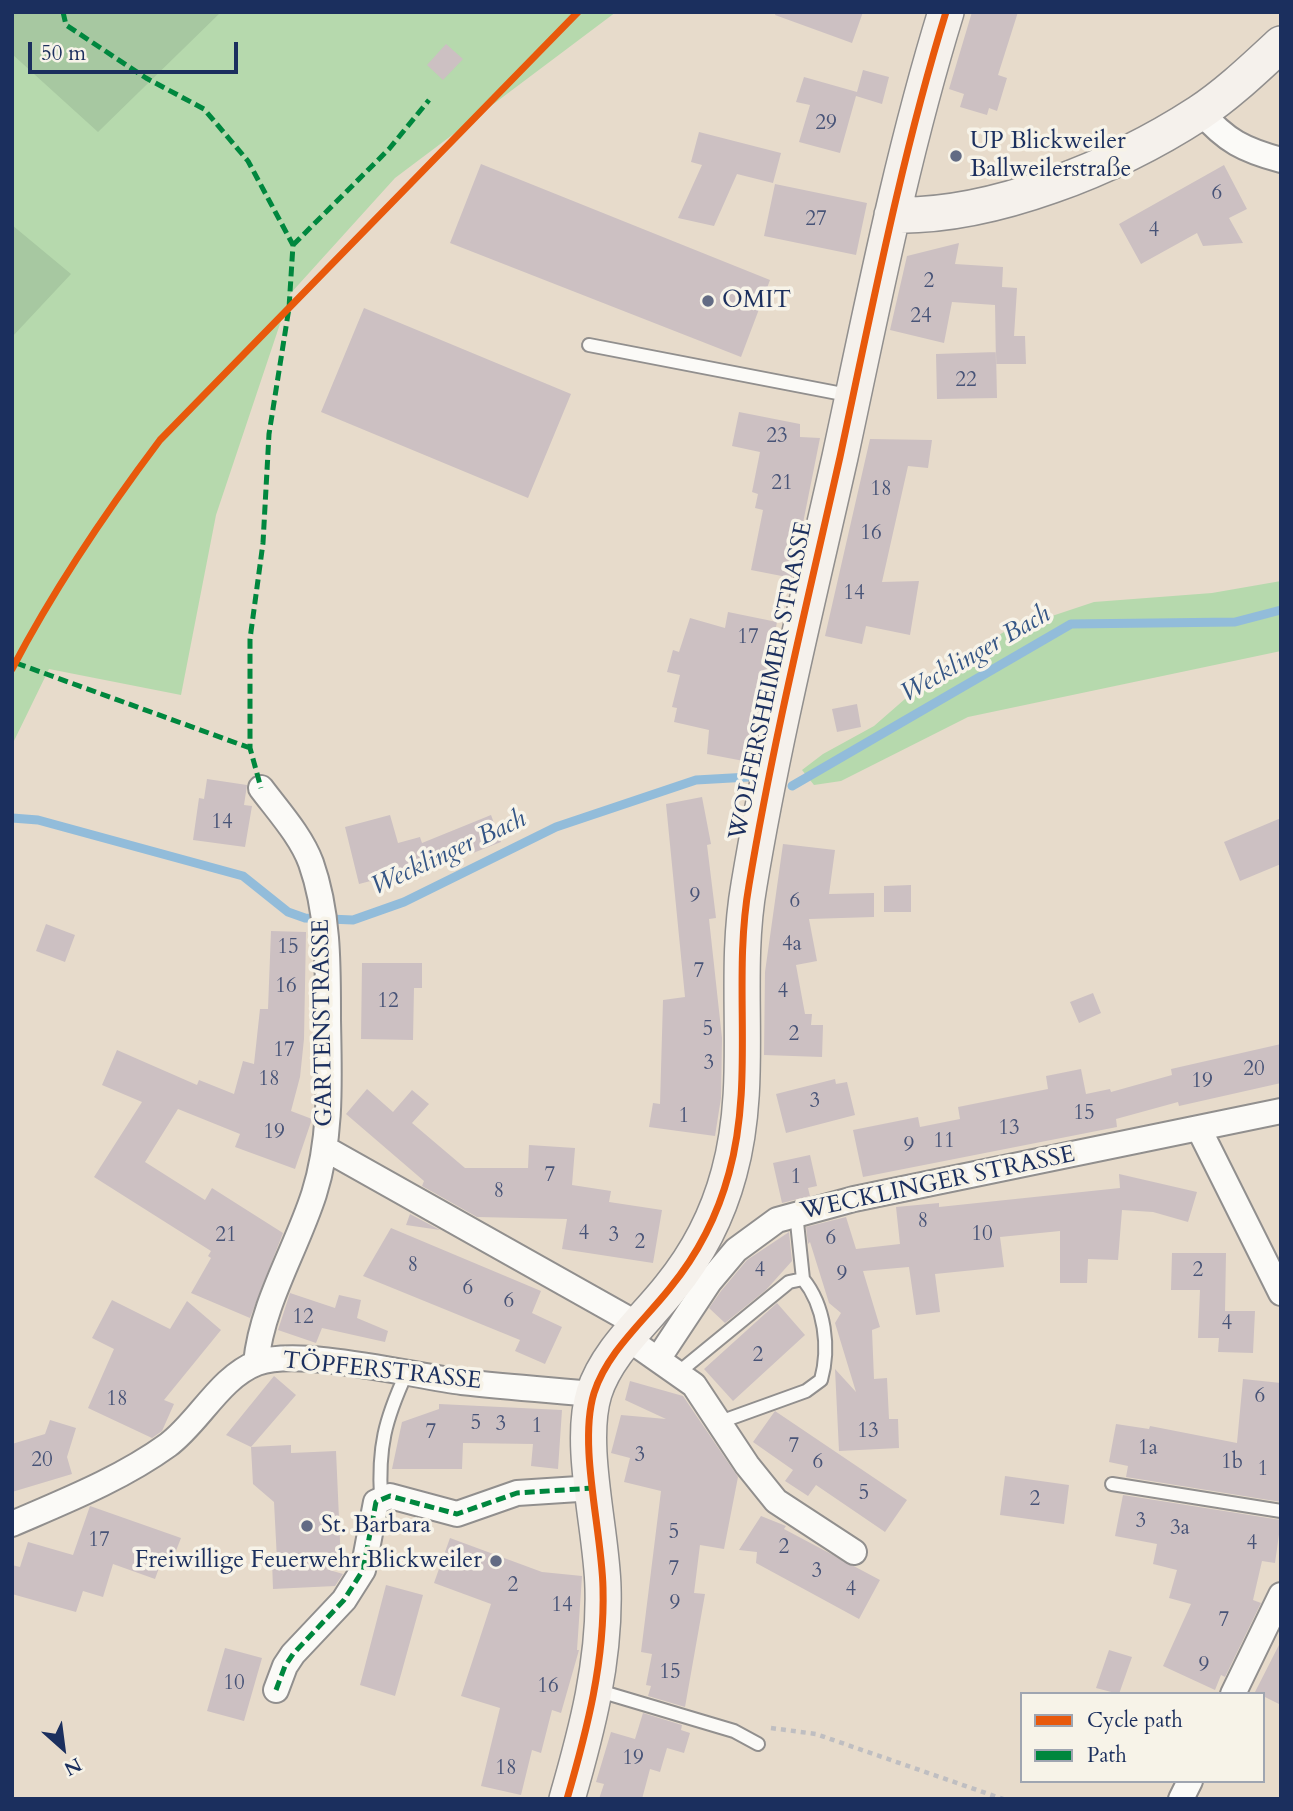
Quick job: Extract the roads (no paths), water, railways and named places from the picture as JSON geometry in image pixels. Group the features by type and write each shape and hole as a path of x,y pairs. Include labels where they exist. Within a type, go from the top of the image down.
{"street":[{"name":"WOLFERSHEIMER STRASSE","path":"594,1394 607,1367 633,1331 673,1286 698,1247 718,1209 730,1171 740,1121 743,1081 740,974 748,888 892,215 946,12"},
{"path":"892,215 948,212 1006,199 1064,180 1142,146 1201,112 1281,44"},
{"path":"1201,112 1219,132 1247,151 1281,160"},
{"name":"GARTENSTRASSE","path":"256,1363 263,1324 313,1195 326,1149 329,1099 327,947 322,907 309,860 261,788"},
{"name":"WECKLINGER STRASSE","path":"658,1359 709,1282 736,1250 759,1231 796,1213 1281,1111"},
{"path":"1199,1129 1281,1293"},
{"name":"GARTENSTRASSE","path":"326,1149 633,1331 658,1359 679,1372 706,1399 747,1465 776,1501 854,1552"},
{"name":"TÖPFERSTRASSE","path":"12,1524 85,1492 154,1454 170,1443 229,1382 256,1363 299,1358 406,1374 594,1394"},
{"path":"567,1799 595,1689 602,1634 603,1586 590,1430 594,1394"},
{"path":"276,1690 285,1666 293,1654 344,1600 363,1570 376,1502 382,1498 390,1496 457,1514 517,1493 594,1488"},
{"path":"1234,1692 1281,1595"},
{"path":"1181,1799 1189,1783"}],"lane":[{"path":"589,345 853,396"},
{"path":"720,1422 806,1391 821,1380 828,1357 820,1312 810,1288 803,1279 796,1213"},
{"path":"679,1372 779,1289 803,1279"},
{"path":"382,1498 379,1457 386,1418 406,1374"},
{"path":"1112,1483 1281,1511"},
{"path":"595,1689 734,1731 758,1744"}],"waterway":[{"name":"Wecklinger Bach","path":"792,786 1071,624 1235,622 1281,610"},
{"name":"Wecklinger Bach","path":"12,818 38,820 243,876 288,912 305,918 353,920 404,902 556,827 696,780 749,777"}],"place":[{"name":"UP Blickweiler Ballweilerstraße","path":"956,156"},
{"name":"OMIT","path":"708,301"},
{"name":"St. Barbara","path":"307,1526"},
{"name":"Freiwillige Feuerwehr Blickweiler","path":"496,1561"}]}
